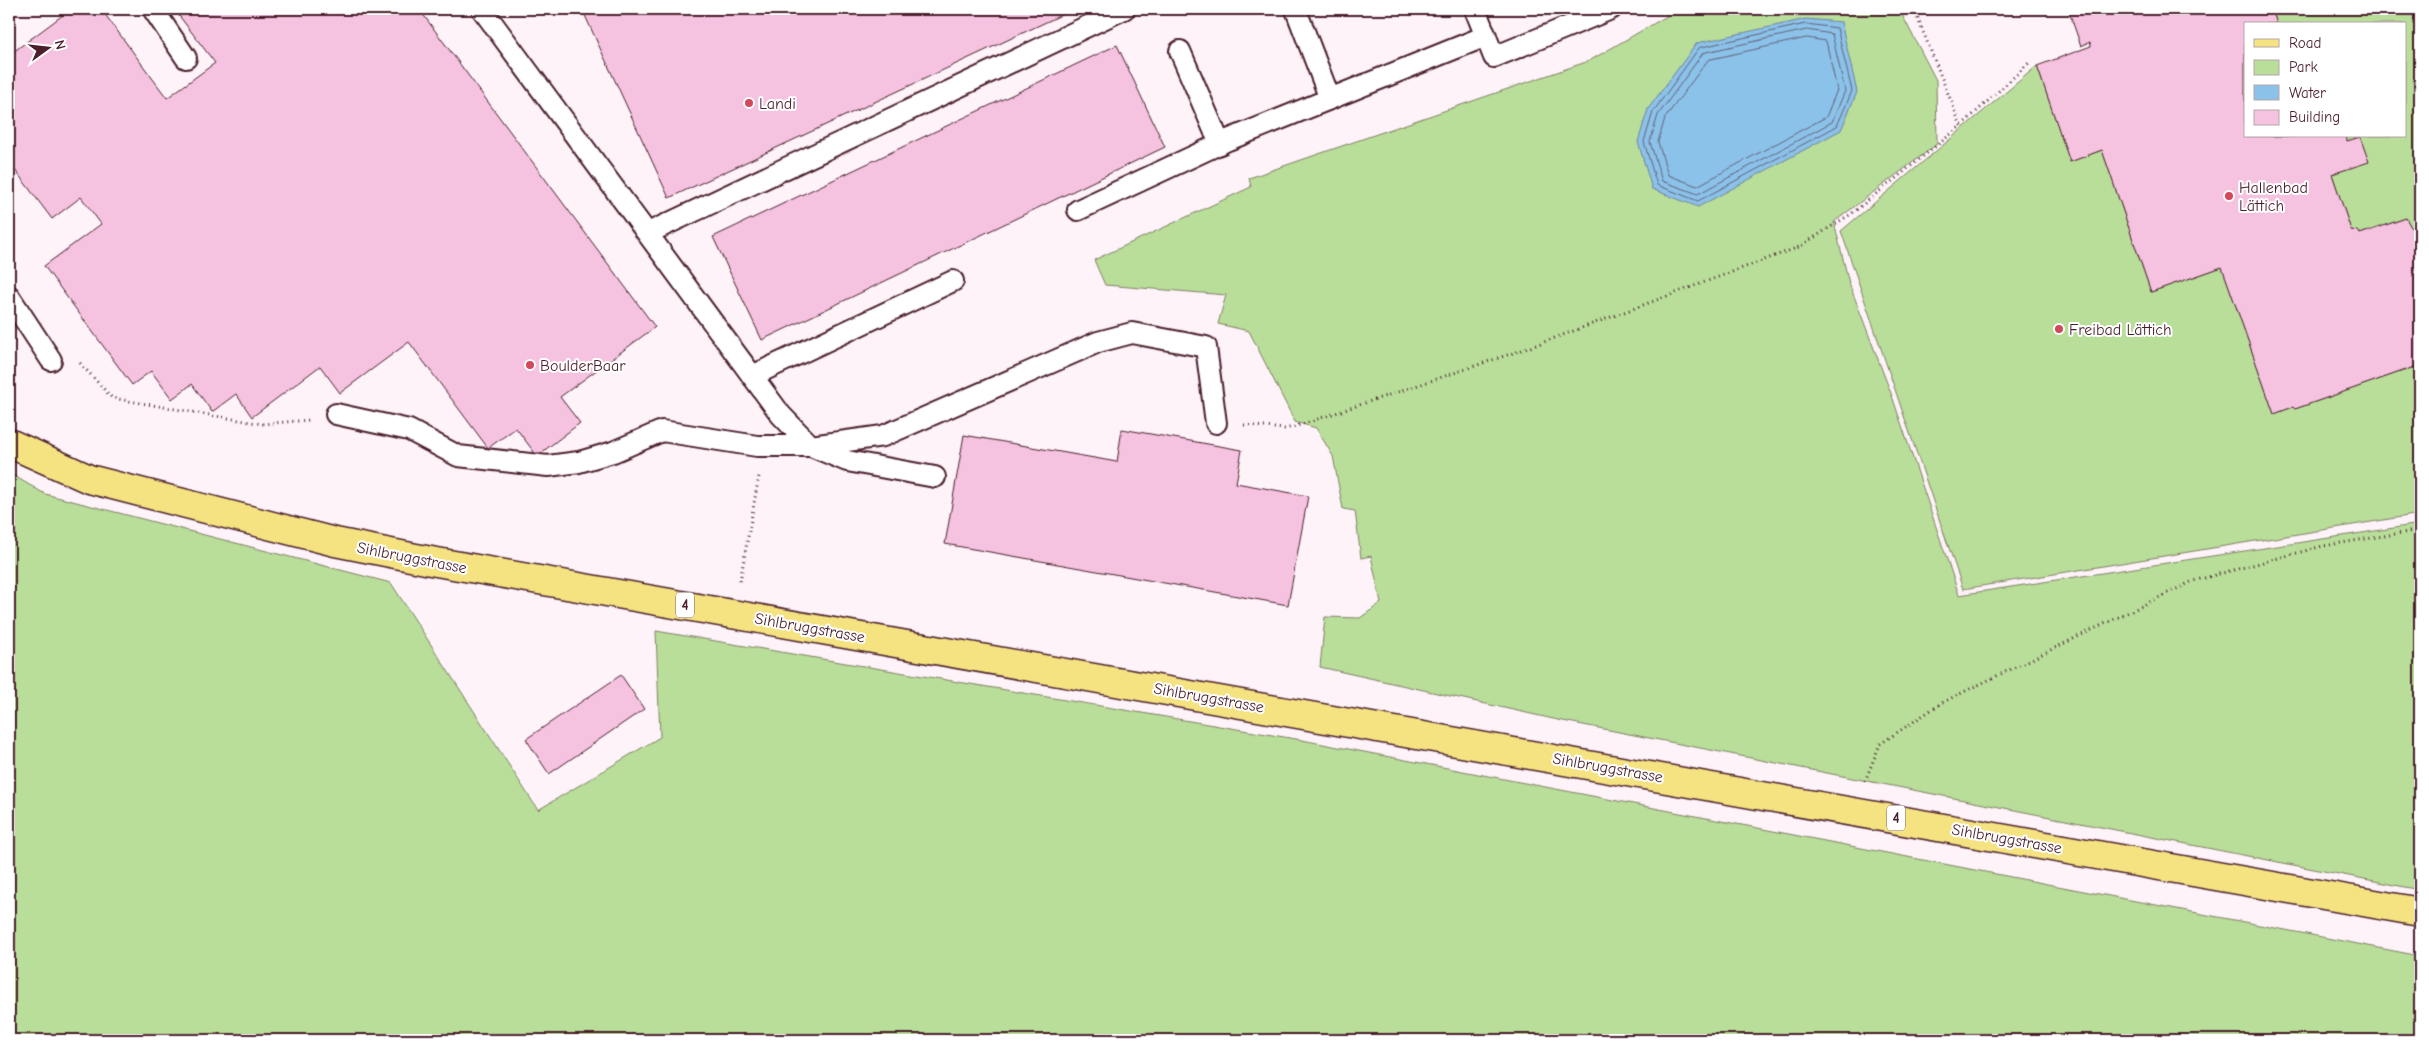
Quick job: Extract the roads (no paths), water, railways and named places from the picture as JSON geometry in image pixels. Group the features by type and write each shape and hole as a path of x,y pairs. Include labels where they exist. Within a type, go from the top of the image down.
{"main road":[{"name":"Sihlbruggstrasse","path":"9,444 89,479 335,542 421,559 2420,912"}],"lane":[{"path":"153,9 186,58"},
{"path":"482,9 781,415 811,446 847,461 935,477"},
{"path":"648,233 1124,9"},
{"path":"1299,9 1296,10 1330,99"},
{"path":"1475,9 1494,57 1611,9"},
{"path":"1078,210 1220,144 1486,36"},
{"path":"1180,51 1220,144"},
{"path":"752,376 953,281"},
{"path":"9,296 52,360"},
{"path":"336,414 409,430 458,456 548,466 587,460 614,452 662,431 757,446 811,446 883,436 1098,342 1132,333 1206,347 1216,423"}],"water":[{"path":"1806,19 1841,22 1857,92 1841,130 1698,207 1652,189 1638,142 1648,109 1697,43"}],"place":[{"name":"Landi","path":"749,103"},
{"name":"Hallenbad Lättich","path":"2229,196"},
{"name":"Freibad Lättich","path":"2059,329"},
{"name":"BoulderBaar","path":"530,365"}]}
